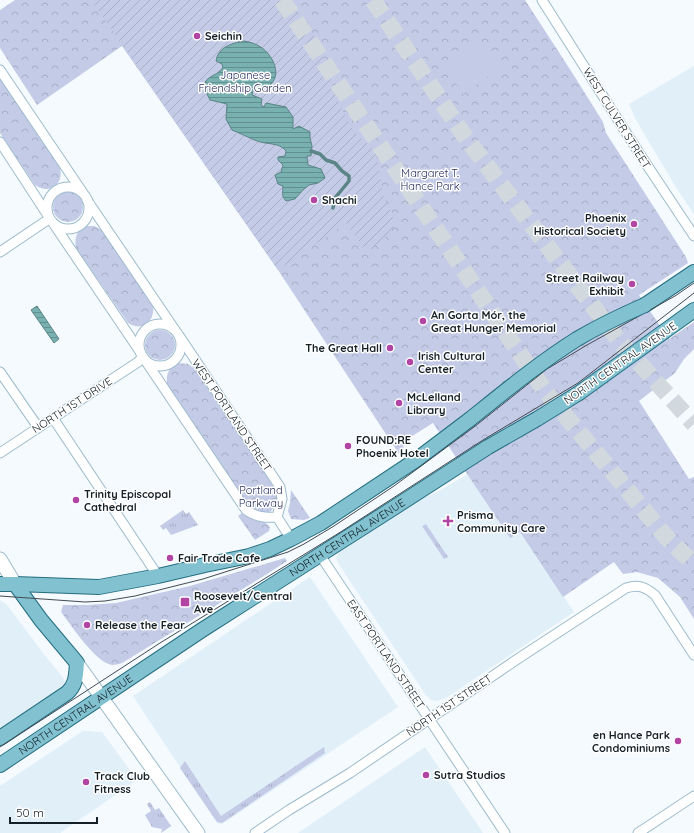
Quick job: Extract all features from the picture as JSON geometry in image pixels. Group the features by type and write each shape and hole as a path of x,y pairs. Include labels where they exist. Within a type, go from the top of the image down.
{"main road":[{"path":"0,584 99,587 249,556 270,549 321,523 416,460 544,361 603,324 645,305 694,272"},
{"name":"NORTH CENTRAL AVENUE","path":"0,765 101,696 202,630 488,447 579,393 694,310"},
{"path":"15,584 77,663"},
{"name":"NORTH CENTRAL AVENUE","path":"0,738 73,688 77,677 77,663"}],"street":[{"name":"WEST CULVER STREET","path":"542,0 641,156 694,236"},
{"name":"WEST PORTLAND STREET","path":"0,70 280,487 282,499 277,517"},
{"path":"0,142 50,219 246,510 254,516 266,518 277,517 291,539"},
{"path":"62,187 70,187 76,189 85,196 89,207 88,214 79,226 65,229 58,227 50,219 46,209 47,202 50,195 56,190 62,187"},
{"path":"0,252 50,219"},
{"path":"143,357 139,346 140,339 149,327 155,324 163,324 170,326 178,334"},
{"name":"WEST PORTLAND STREET","path":"143,357 151,364 158,366 166,366 172,363 178,358 181,351 182,344 178,334"},
{"name":"NORTH 1ST DRIVE","path":"0,453 138,362 143,357"},
{"path":"0,372 38,428"},
{"path":"53,418 158,576"},
{"name":"EAST PORTLAND STREET","path":"320,555 505,833"},
{"path":"0,559 15,584"},
{"name":"NORTH 1ST STREET","path":"255,833 289,810 350,773 626,588 638,586 646,588 655,595 694,655"},
{"path":"77,663 198,833"},
{"path":"638,833 694,796"}],"shaded area":[{"path":"244,41 256,44 266,51 276,70 276,75 271,84 253,91 252,95 262,99 261,105 264,107 266,103 286,107 293,117 293,129 299,126 310,132 312,146 311,156 307,156 308,165 321,169 325,178 318,183 309,185 295,199 286,201 284,199 283,186 278,184 275,175 281,172 283,165 278,160 278,157 285,156 286,151 280,146 257,141 232,130 226,119 227,104 210,100 206,92 205,82 223,68 222,64 216,61 217,56 226,46"},
{"path":"694,66 694,214 677,189 636,120 629,104"},
{"path":"37,306 59,339 54,343 31,310"},
{"path":"468,474 510,538 520,532 574,612 446,698 437,701 431,700 425,694 336,558 340,551 415,502 441,490"},
{"path":"310,577 398,707 222,824 217,823 133,696"},
{"path":"0,600 7,605 65,682 64,687 0,733"},
{"path":"83,731 102,732 137,780 60,833 0,833 0,786"},
{"path":"425,747 483,833 298,833"}],"green space":[{"name":"Margaret T. Hance Park","path":"15,0 525,0 603,122 606,133 686,257 688,263 639,295 669,339 694,322 694,349 684,359 675,373 639,401 689,479 694,477 694,619 680,597 658,578 637,572 623,574 614,562 563,597 520,532 510,538 433,423 409,438 399,454 278,270 122,46 37,105 0,48 0,10"},
{"name":"Japanese Friendship Garden","path":"91,0 277,0 293,10 305,22 314,35 321,50 337,97 349,122 355,132 372,147 376,154 384,198 394,220 394,226 388,235 367,252 346,223 278,270"},
{"path":"480,41 499,69 463,94 444,66"},
{"path":"0,77 60,168 60,179 54,187 45,189 35,185 0,133"},
{"path":"68,192 79,196 83,207 79,218 68,222 57,218 53,207 57,196"},
{"path":"86,226 94,226 102,230 153,306 150,321 143,326 133,326 128,323 76,248 75,241 78,232"},
{"path":"160,330 171,334 175,345 171,356 160,360 149,356 145,345 149,334"},
{"name":"Portland Parkway","path":"179,363 188,364 195,369 276,490 279,499 276,506 271,511 267,513 251,510 169,388 167,380 168,373 172,367"},
{"name":"Portland Parkway","path":"291,490 310,518 304,520 291,519 288,511"},
{"path":"183,510 186,514 189,512 198,525 171,535 166,528 163,530 160,526"},
{"name":"Portland Parkway","path":"242,513 250,518 267,524 270,527 269,531 255,540 238,516"},
{"path":"426,524 448,557 444,559 422,526"},
{"path":"285,558 287,561 267,574 122,663 118,664 112,665 105,662 91,651 61,612 63,605 116,603 190,586"},
{"path":"324,747 325,753 222,823 217,822 180,768 185,761 221,816"},
{"path":"150,802 155,810 159,808 171,826 161,833 162,829 152,827 145,815 151,811 147,804"}],"waterway":[{"path":"311,151 320,154 326,160 335,163 349,176 349,181 335,198 333,208"}],"tunnel":[{"path":"282,0 545,391 668,539 694,564"},
{"path":"373,0 466,138 620,342 694,424"}],"tram line":[{"path":"0,596 85,602 105,601 135,596 203,579 288,552 334,526 394,486 474,427 547,369 675,296 694,283"},
{"path":"0,747 160,643 339,533 483,440 578,383 694,293"}],"place":[{"name":"Seichin","path":"197,36"},
{"name":"Shachi","path":"314,200"},
{"name":"Phoenix Historical Society","path":"634,224"},
{"name":"Street Railway Exhibit","path":"632,284"},
{"name":"An Gorta Mór, the Great Hunger Memorial","path":"423,321"},
{"name":"The Great Hall","path":"390,348"},
{"name":"Irish Cultural Center","path":"410,362"},
{"name":"McLelland Library","path":"399,403"},
{"name":"FOUND:RE Phoenix Hotel","path":"348,446"},
{"name":"Trinity Episcopal Cathedral","path":"76,500"},
{"name":"Prisma Community Care","path":"448,521"},
{"name":"Fair Trade Cafe","path":"170,558"},
{"name":"Roosevelt/Central Ave","path":"185,602"},
{"name":"Release the Fear","path":"87,625"},
{"name":"en Hance Park Condominiums","path":"678,741"},
{"name":"Sutra Studios","path":"426,775"},
{"name":"Track Club Fitness","path":"86,782"}]}
